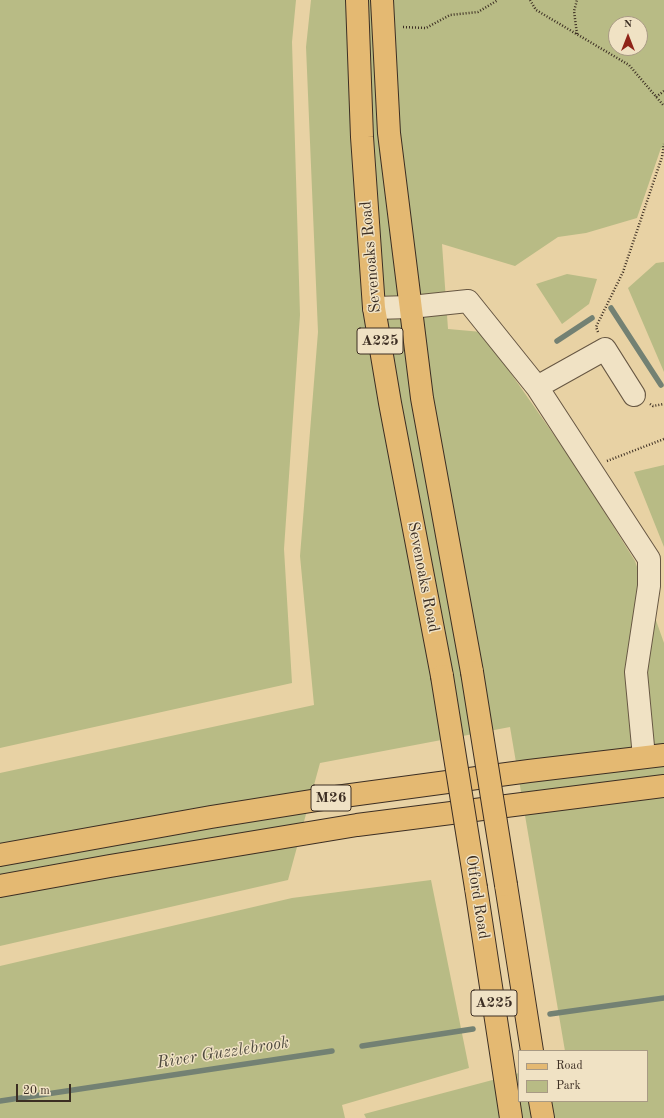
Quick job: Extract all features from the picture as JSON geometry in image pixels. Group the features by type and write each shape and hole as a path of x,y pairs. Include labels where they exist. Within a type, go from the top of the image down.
{"main road":[{"name":"Sevenoaks Road","path":"358,0 362,137 374,308 390,403 442,676"},
{"name":"Sevenoaks Road","path":"382,0 389,132 422,398 472,672"},
{"name":"Otford Road","path":"472,672 532,1050"},
{"name":"Otford Road","path":"442,676 511,1118"},
{"name":"M26","path":"0,855 196,819 336,797 654,756"},
{"name":"M26","path":"0,886 357,825 664,786"},
{"path":"540,1102 543,1118"}],"street":[{"path":"374,308 411,307 468,300 537,387 649,559 649,586 636,672 654,756"},
{"path":"537,387 605,349 634,395"}],"path":[{"path":"384,27 426,28 450,15 478,12 498,0"},
{"path":"530,0 536,10 629,65 664,106"},
{"path":"577,0 574,12 577,35"},
{"path":"656,97 664,91"},
{"path":"605,349 596,327 623,272 662,157 664,144"},
{"path":"590,467 664,439"}],"green space":[{"path":"0,0 296,0 292,42 300,315 284,549 292,683 0,748"},
{"path":"311,0 664,0 664,149 661,148 637,218 586,233 558,237 515,266 442,244 448,329 482,332 577,468 635,561 664,643 664,1118 366,1118 364,1114 518,1073 518,1102 648,1102 648,1050 565,1050 510,727 320,763 288,880 0,946 0,773 314,705 300,556 318,332 306,47"},
{"path":"664,262 664,372 628,288 656,263"},
{"path":"567,274 597,279 589,304 562,324 536,284"},
{"path":"664,465 664,547 634,472"},
{"path":"431,880 469,1068 342,1105 345,1118 0,1118 0,966 292,898"}],"waterway":[{"path":"611,308 661,385"},
{"path":"557,341 592,318"},
{"name":"River Guzzlebrook","path":"550,1014 664,998"},
{"name":"River Guzzlebrook","path":"362,1046 473,1029"},
{"name":"River Guzzlebrook","path":"0,1101 332,1051"}]}
